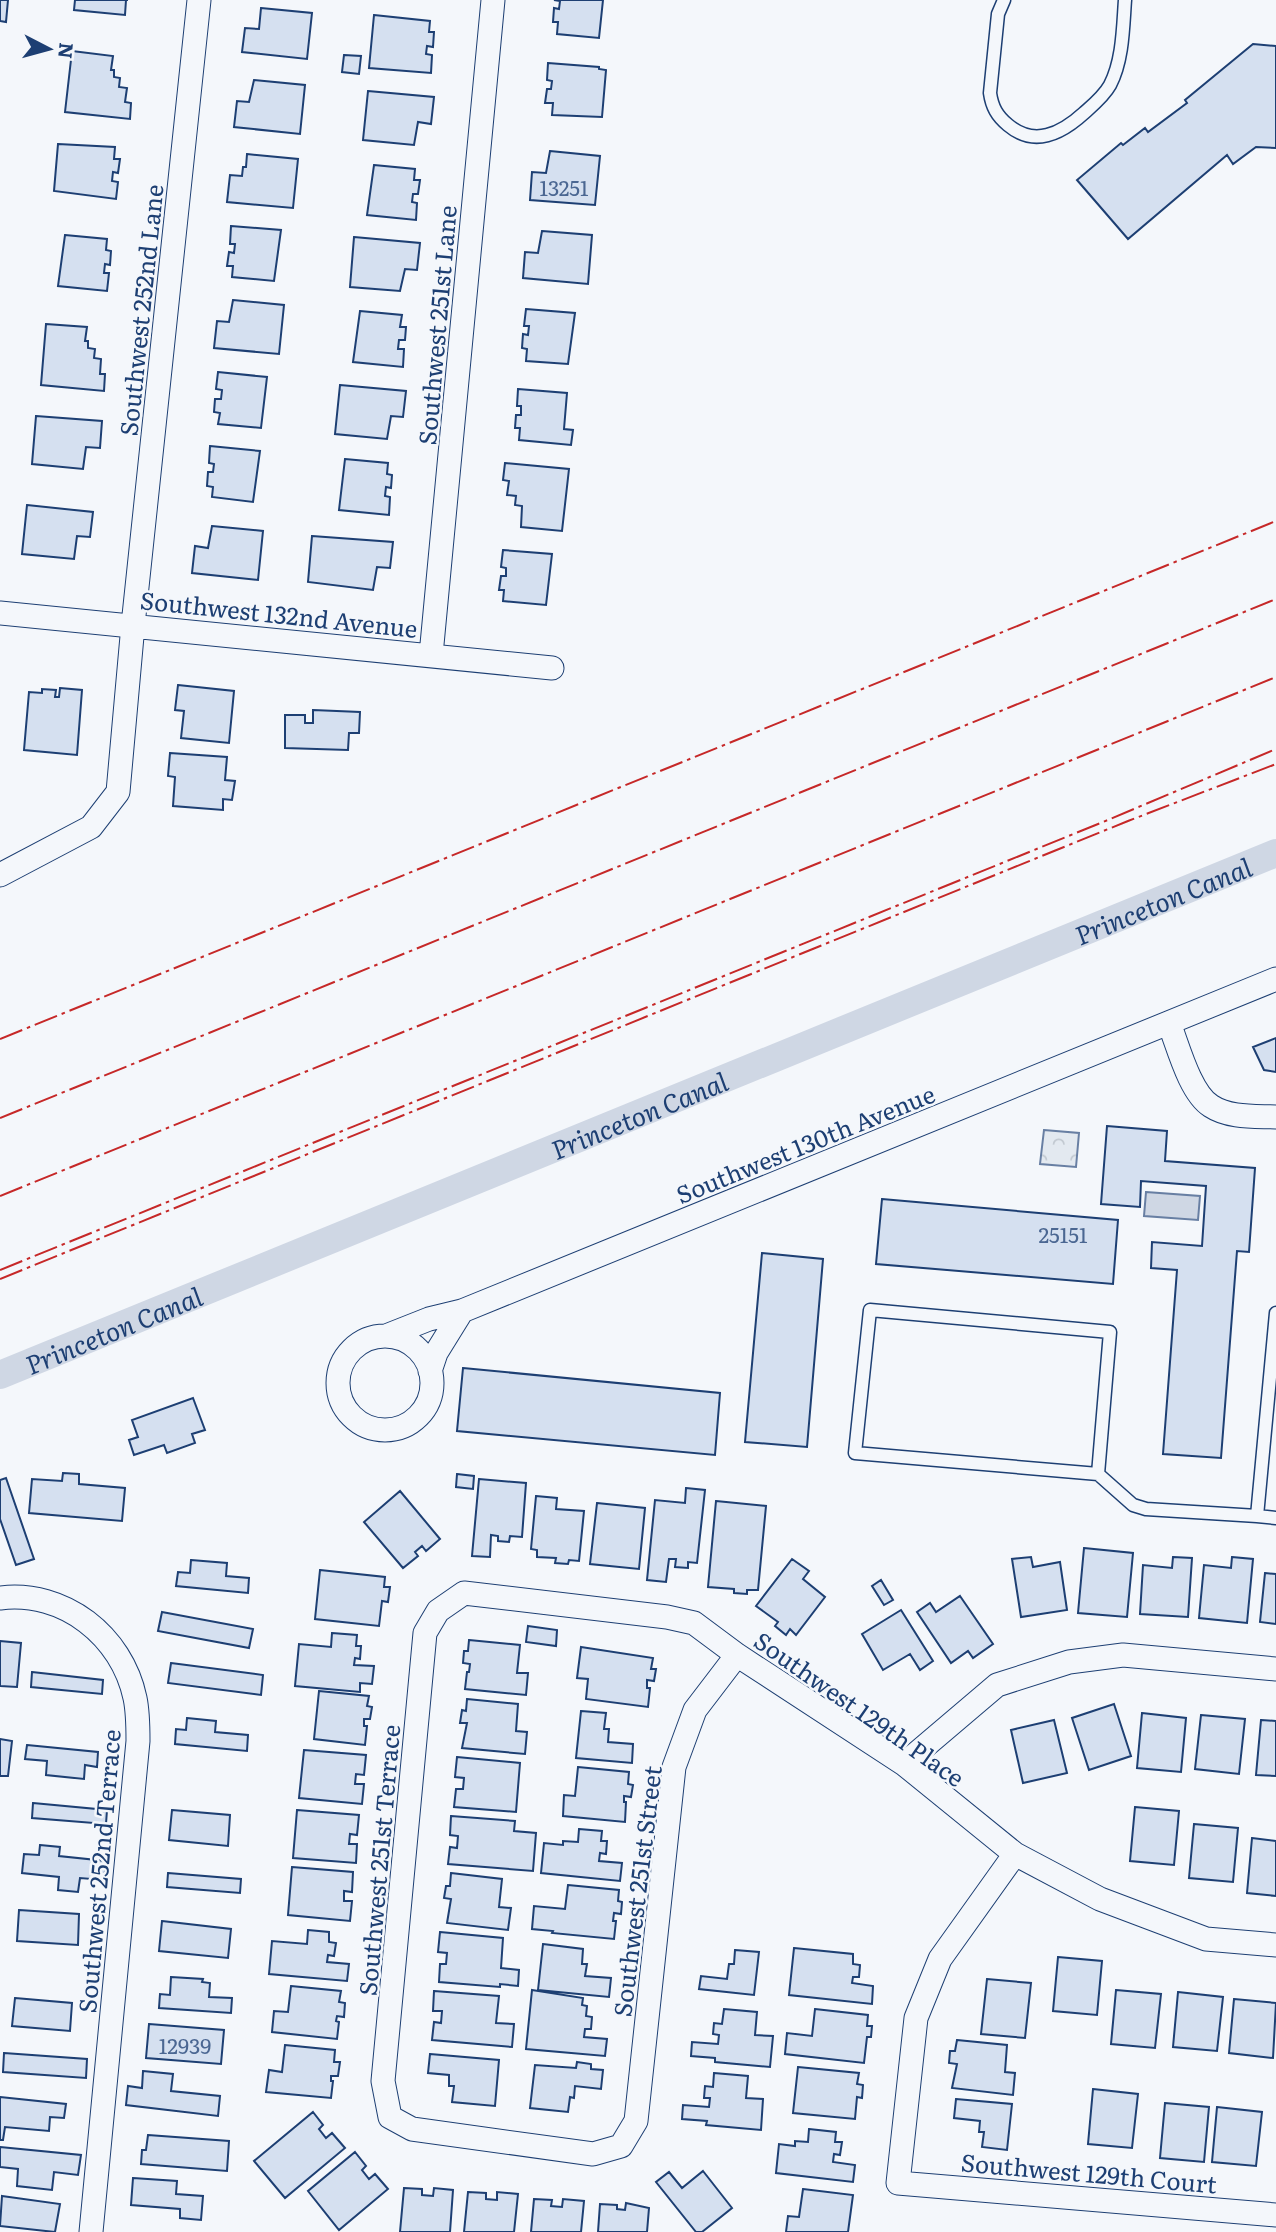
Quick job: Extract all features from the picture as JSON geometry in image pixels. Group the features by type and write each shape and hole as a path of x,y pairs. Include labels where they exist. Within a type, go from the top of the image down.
{"street":[{"name":"Southwest 252nd Lane","path":"0,875 91,827 118,792 199,0"},
{"name":"Southwest 251st Lane","path":"431,655 493,0"},
{"name":"Southwest 132nd Avenue","path":"0,613 551,668"},
{"name":"Southwest 130th Avenue","path":"386,1336 429,1319 462,1311 1276,979"},
{"path":"1168,1023 1194,1084 1209,1105 1223,1112 1276,1117"},
{"path":"430,1371 436,1353 462,1311"},
{"path":"386,1336 409,1343 426,1360 430,1371 430,1397 415,1419 405,1426 379,1430 367,1427 346,1411 340,1399 339,1374 343,1361 361,1343 373,1338 386,1336"},
{"name":"Southwest 129th Place","path":"438,1611 464,1593 667,1616 694,1623 737,1655 904,1764 1015,1854 1100,1899 1206,1939 1276,1945"},
{"name":"Southwest 252nd Terrace","path":"0,1598 24,1597 54,1603 91,1624 116,1653 135,1697 138,1741 91,2232"},
{"name":"Southwest 251st Terrace","path":"438,1611 425,1633 383,2081 390,2117 412,2129 593,2154 621,2146"},
{"name":"Southwest 251st Street","path":"621,2146 636,2121 674,1767 695,1710 737,1655"},
{"path":"904,1764 998,1685 1069,1662 1123,1655 1276,1669"},
{"name":"Southwest 129th Court","path":"1015,1854 940,1959 916,2018 898,2183 1276,2214"}],"lane":[{"path":"1004,0 998,14 989,93 991,103 1011,128 1038,138 1054,134 1074,123 1109,88 1117,64 1125,0"},
{"path":"1098,1474 1110,1332 870,1310 855,1453 1098,1474 1133,1505 1146,1509 1276,1518"},
{"path":"1257,1516 1276,1313"}],"green space":[{"path":"1044,1130 1079,1133 1076,1167 1040,1164"}],"shaded area":[{"path":"1146,1192 1200,1196 1198,1220 1144,1216"}],"building":[{"path":"0,0 8,0 6,22 0,21"},
{"path":"75,0 126,0 125,15 74,10"},
{"path":"554,0 603,0 599,38 557,34 558,22 553,22 554,8 559,9 560,1"},
{"path":"261,8 312,13 307,59 242,52 245,28 259,29"},
{"path":"374,15 430,21 429,32 434,32 433,47 427,46 426,54 432,55 431,73 369,68"},
{"path":"1253,44 1276,46 1276,148 1256,147 1233,164 1227,155 1128,239 1077,180 1121,143 1123,145 1145,128 1148,132 1187,103 1185,100"},
{"path":"72,51 113,56 111,70 114,70 114,77 120,78 119,87 127,88 125,102 131,103 130,119 65,112"},
{"path":"344,55 361,56 359,74 342,72"},
{"path":"548,63 599,67 606,70 602,117 552,115 553,103 545,103 547,89 551,89 552,81 547,80"},
{"path":"254,80 305,85 300,134 234,127 237,101 249,102"},
{"path":"368,91 434,97 431,124 418,122 414,145 363,140"},
{"path":"58,144 115,147 114,159 120,159 118,173 113,172 112,181 118,182 116,199 54,191"},
{"path":"550,151 600,156 595,205 530,200 532,172 546,173"},
{"path":"247,154 298,159 293,208 227,202 230,175 242,176"},
{"path":"374,165 415,169 414,180 420,180 418,194 413,194 412,202 417,203 416,220 367,215"},
{"path":"231,226 281,230 274,281 232,277 233,266 227,266 229,252 234,253 235,244 230,244"},
{"path":"542,231 592,235 588,284 523,278 525,252 538,253"},
{"path":"65,235 107,239 106,250 111,251 110,265 105,264 104,273 109,273 107,291 58,286"},
{"path":"354,237 420,243 417,270 405,269 400,291 350,287"},
{"path":"233,300 284,305 279,354 214,348 217,321 229,322"},
{"path":"526,309 575,313 568,364 526,361 527,349 522,348 523,334 528,335 529,326 524,326"},
{"path":"360,311 402,315 400,327 406,327 405,340 399,340 398,349 404,349 403,367 353,362"},
{"path":"46,324 87,327 85,341 88,341 88,348 95,349 94,358 101,359 100,374 105,374 104,391 41,385"},
{"path":"218,372 267,377 261,428 218,424 220,413 214,412 215,399 221,399 222,390 216,389"},
{"path":"340,385 406,391 403,417 391,416 387,439 335,434"},
{"path":"518,389 567,393 564,429 573,430 571,445 519,440 520,428 515,428 516,415 521,415 521,406 517,406"},
{"path":"36,416 102,421 100,448 86,447 83,469 32,464"},
{"path":"210,446 260,451 253,502 212,497 213,487 207,486 208,472 213,472 214,464 209,463"},
{"path":"345,459 388,463 387,474 392,475 391,488 386,487 385,496 390,497 389,515 339,510"},
{"path":"505,463 569,469 562,531 521,527 522,506 515,505 516,496 507,495 509,481 503,480"},
{"path":"27,505 93,512 90,537 77,536 74,559 22,554"},
{"path":"212,526 263,531 258,580 192,573 195,546 208,548"},
{"path":"312,536 393,542 390,568 377,567 373,590 308,582"},
{"path":"503,550 552,554 546,605 503,601 504,590 499,590 501,576 506,576 506,568 501,567"},
{"path":"178,685 234,691 229,743 181,738 184,711 175,710"},
{"path":"60,688 82,690 77,755 24,750 29,692 56,690 55,697 59,697"},
{"path":"313,710 360,712 359,733 349,733 348,750 285,748 285,715 305,715 305,723 313,723"},
{"path":"170,753 227,757 225,780 235,781 232,800 223,799 223,810 173,806 175,777 168,776"},
{"path":"1276,1038 1276,1072 1264,1070 1253,1047"},
{"path":"1107,1126 1167,1131 1165,1161 1255,1168 1249,1252 1237,1251 1221,1458 1163,1454 1177,1270 1151,1268 1152,1242 1202,1246 1206,1186 1141,1181 1140,1207 1101,1204"},
{"path":"882,1199 1118,1220 1113,1284 876,1264"},
{"path":"762,1253 823,1259 807,1447 745,1442"},
{"path":"463,1368 720,1393 715,1455 457,1431"},
{"path":"193,1398 205,1430 192,1434 195,1443 167,1453 164,1445 134,1455 129,1440 138,1437 132,1420"},
{"path":"63,1473 79,1474 79,1484 125,1488 122,1521 29,1513 32,1479 62,1481"},
{"path":"457,1474 474,1476 473,1489 456,1487"},
{"path":"6,1478 34,1559 16,1565 0,1519 0,1480"},
{"path":"479,1479 526,1483 522,1537 510,1536 509,1542 498,1541 498,1536 491,1535 490,1557 472,1556"},
{"path":"686,1488 705,1490 697,1563 688,1562 688,1568 675,1567 676,1559 669,1559 666,1582 647,1580 655,1500 685,1503"},
{"path":"400,1491 440,1539 426,1551 422,1546 415,1552 418,1556 403,1568 364,1522"},
{"path":"536,1496 557,1498 556,1509 584,1511 579,1561 555,1563 556,1558 537,1557 537,1550 531,1549"},
{"path":"716,1501 766,1506 758,1590 747,1590 747,1594 734,1593 734,1589 708,1587"},
{"path":"597,1503 645,1508 639,1569 590,1564"},
{"path":"1084,1548 1133,1553 1127,1617 1078,1613"},
{"path":"1031,1557 1033,1567 1060,1562 1067,1610 1021,1617 1012,1559"},
{"path":"1173,1557 1192,1558 1188,1617 1140,1614 1143,1565 1172,1568"},
{"path":"1232,1557 1253,1559 1247,1623 1199,1618 1204,1565 1231,1568"},
{"path":"792,1559 809,1571 803,1579 825,1597 796,1635 790,1629 786,1635 775,1626 778,1622 756,1606"},
{"path":"191,1560 227,1563 226,1576 249,1578 248,1593 176,1586 178,1572 190,1573"},
{"path":"320,1570 385,1577 384,1587 390,1587 388,1602 382,1601 379,1626 315,1619"},
{"path":"1265,1573 1276,1574 1276,1624 1260,1622"},
{"path":"881,1580 893,1600 884,1605 872,1586"},
{"path":"960,1596 993,1644 973,1658 968,1651 951,1663 917,1612 930,1603 936,1612"},
{"path":"901,1610 933,1661 920,1670 910,1654 883,1670 862,1634"},
{"path":"162,1612 253,1629 249,1648 158,1631"},
{"path":"528,1626 557,1630 556,1646 526,1642"},
{"path":"332,1633 357,1635 356,1646 361,1646 360,1659 355,1658 354,1665 374,1666 372,1684 360,1683 360,1692 295,1686 299,1644 331,1647"},
{"path":"469,1640 520,1645 517,1673 528,1673 526,1695 465,1689 470,1664 463,1663"},
{"path":"0,1641 21,1643 17,1687 0,1686"},
{"path":"581,1647 653,1658 651,1669 656,1669 654,1681 647,1680 647,1688 650,1688 648,1707 586,1699 588,1679 577,1678"},
{"path":"171,1663 263,1675 261,1695 168,1683"},
{"path":"32,1672 103,1680 102,1694 31,1687"},
{"path":"319,1691 369,1696 367,1706 372,1707 370,1719 364,1719 364,1726 367,1726 365,1745 314,1739"},
{"path":"467,1699 518,1704 516,1731 527,1732 525,1754 462,1748 467,1723 460,1723 462,1710 466,1711"},
{"path":"1114,1704 1131,1756 1089,1770 1072,1718"},
{"path":"581,1711 606,1713 604,1729 609,1729 608,1742 633,1744 632,1763 576,1758"},
{"path":"1142,1713 1186,1718 1181,1772 1137,1768"},
{"path":"1201,1715 1245,1719 1239,1774 1195,1769"},
{"path":"187,1718 216,1721 215,1732 248,1735 247,1751 175,1744 176,1729 186,1730"},
{"path":"1054,1720 1067,1773 1023,1783 1011,1730"},
{"path":"1261,1720 1276,1721 1276,1776 1256,1775"},
{"path":"0,1739 12,1741 8,1776 0,1776"},
{"path":"27,1745 98,1752 97,1767 85,1765 84,1779 46,1775 47,1761 25,1759"},
{"path":"304,1750 366,1755 364,1775 356,1774 355,1784 364,1784 362,1804 299,1798"},
{"path":"457,1757 520,1763 516,1812 454,1807 456,1789 463,1789 464,1778 455,1777"},
{"path":"578,1767 629,1772 628,1784 633,1785 631,1797 624,1796 625,1822 563,1816 564,1795 575,1796"},
{"path":"33,1803 107,1810 106,1824 32,1818"},
{"path":"1135,1807 1179,1811 1174,1865 1130,1861"},
{"path":"172,1810 230,1815 228,1846 169,1840"},
{"path":"297,1810 359,1815 357,1835 350,1834 349,1844 357,1844 356,1863 293,1858"},
{"path":"451,1816 515,1821 514,1831 536,1833 533,1871 448,1864 450,1847 457,1848 458,1836 450,1835"},
{"path":"1194,1824 1238,1828 1233,1882 1189,1878"},
{"path":"579,1829 602,1831 601,1841 607,1841 606,1854 600,1853 599,1861 622,1863 620,1881 541,1873 544,1843 563,1845 563,1841 578,1842"},
{"path":"1252,1838 1276,1841 1276,1896 1247,1893"},
{"path":"40,1845 60,1847 59,1856 106,1861 104,1880 80,1878 78,1892 58,1890 59,1877 22,1873 24,1854 39,1855"},
{"path":"292,1867 353,1872 352,1892 344,1891 344,1901 352,1901 350,1921 288,1915"},
{"path":"168,1873 241,1879 240,1893 167,1887"},
{"path":"451,1873 502,1879 499,1907 511,1908 508,1930 447,1923 451,1899 444,1898 446,1886 450,1886"},
{"path":"568,1885 619,1890 621,1914 614,1913 614,1939 532,1929 534,1906 565,1909"},
{"path":"19,1910 79,1914 78,1945 17,1941"},
{"path":"162,1921 231,1929 228,1958 159,1951"},
{"path":"308,1930 329,1932 329,1942 336,1943 334,1956 328,1955 327,1962 349,1964 347,1981 269,1974 272,1941 307,1944"},
{"path":"440,1932 503,1938 501,1968 519,1970 518,1986 439,1982 440,1964 446,1964 447,1953 438,1952"},
{"path":"543,1944 583,1949 582,1964 587,1964 585,1976 611,1978 609,1997 538,1990"},
{"path":"794,1948 853,1954 853,1964 860,1965 859,1977 853,1977 852,1983 873,1986 872,2004 789,1995"},
{"path":"735,1950 759,1952 754,1995 699,1989 701,1976 727,1979 729,1964 734,1964"},
{"path":"1058,1957 1102,1961 1097,2015 1053,2011"},
{"path":"171,1977 203,1979 202,1982 210,1983 209,1997 232,1998 231,2013 159,2008 160,1994 170,1995"},
{"path":"987,1979 1031,1983 1025,2038 981,2034"},
{"path":"291,1986 341,1991 339,2002 345,2003 344,2017 337,2016 337,2039 272,2032 274,2011 288,2012"},
{"path":"532,1990 583,1998 582,2005 587,2006 586,2016 592,2017 591,2029 585,2029 584,2037 607,2039 605,2056 526,2049"},
{"path":"1116,1990 1161,1994 1155,2048 1111,2044"},
{"path":"434,1991 499,1996 496,2023 514,2024 512,2047 432,2040 434,2022 441,2023 442,2011 433,2011"},
{"path":"1178,1992 1223,1997 1217,2051 1173,2047"},
{"path":"15,1998 72,2003 70,2031 12,2026"},
{"path":"1234,1999 1276,2003 1273,2058 1229,2053"},
{"path":"724,2009 757,2012 755,2035 773,2036 770,2067 715,2062 715,2058 691,2056 692,2042 718,2044 719,2035 713,2034 714,2023 722,2024"},
{"path":"815,2009 868,2015 867,2026 872,2026 871,2037 867,2037 864,2063 785,2054 787,2033 812,2036"},
{"path":"149,2024 224,2030 221,2064 146,2058"},
{"path":"957,2040 1007,2045 1005,2072 1015,2073 1013,2095 952,2088 957,2064 949,2063 950,2051 955,2051"},
{"path":"285,2045 335,2050 334,2062 340,2062 338,2076 331,2076 331,2098 266,2092 269,2070 282,2072"},
{"path":"4,2053 87,2059 86,2078 3,2072"},
{"path":"430,2054 499,2060 495,2106 452,2102 454,2086 449,2086 449,2075 428,2073"},
{"path":"577,2062 591,2064 591,2069 603,2070 601,2089 575,2086 574,2098 570,2097 568,2112 530,2108 535,2065 576,2068"},
{"path":"798,2067 859,2073 857,2084 863,2085 862,2098 857,2097 855,2119 793,2113"},
{"path":"143,2071 173,2074 171,2091 220,2096 218,2116 126,2105 128,2086 142,2088"},
{"path":"714,2073 748,2076 746,2098 763,2099 761,2130 706,2125 707,2121 682,2119 683,2105 709,2107 710,2098 704,2098 705,2086 713,2087"},
{"path":"1093,2089 1138,2094 1132,2148 1088,2144"},
{"path":"0,2097 66,2104 64,2118 50,2117 49,2131 5,2127 3,2140 0,2140"},
{"path":"956,2099 1012,2104 1007,2150 982,2147 984,2132 979,2132 980,2121 954,2118"},
{"path":"1165,2103 1209,2107 1204,2162 1160,2158"},
{"path":"1217,2107 1262,2112 1256,2166 1212,2162"},
{"path":"313,2112 323,2125 319,2129 326,2138 332,2133 345,2148 285,2198 254,2161"},
{"path":"809,2129 836,2132 835,2142 842,2142 840,2155 834,2154 833,2162 855,2165 853,2182 776,2173 779,2144 795,2146 795,2141 808,2142"},
{"path":"148,2135 229,2141 227,2171 141,2164 142,2150 146,2150"},
{"path":"0,2147 81,2155 78,2175 54,2172 52,2190 17,2186 18,2169 0,2167"},
{"path":"355,2152 366,2166 362,2170 369,2179 375,2174 388,2189 339,2230 308,2191"},
{"path":"703,2171 732,2208 702,2232 696,2232 656,2182 669,2172 682,2188"},
{"path":"133,2178 177,2181 176,2194 203,2196 201,2220 180,2218 180,2209 131,2205"},
{"path":"404,2188 422,2189 422,2195 433,2196 434,2188 453,2190 450,2232 400,2232"},
{"path":"803,2189 853,2195 848,2232 786,2232 788,2216 799,2217"},
{"path":"468,2192 486,2193 486,2199 497,2200 497,2192 518,2194 514,2232 464,2232"},
{"path":"2,2196 60,2204 55,2232 0,2226"},
{"path":"534,2199 552,2200 551,2206 562,2207 563,2199 584,2201 581,2232 531,2232"},
{"path":"626,2203 649,2208 647,2232 598,2232 600,2204 617,2205 617,2209 625,2210"}],"waterway":[{"name":"Princeton Canal","path":"0,1375 1276,853"}],"power":[{"path":"0,1039 1276,521"},
{"path":"0,1118 1276,599"},
{"path":"0,1196 1276,677"},
{"path":"0,1270 1103,822 1276,749"},
{"path":"0,1279 1128,821 1276,764"}]}
